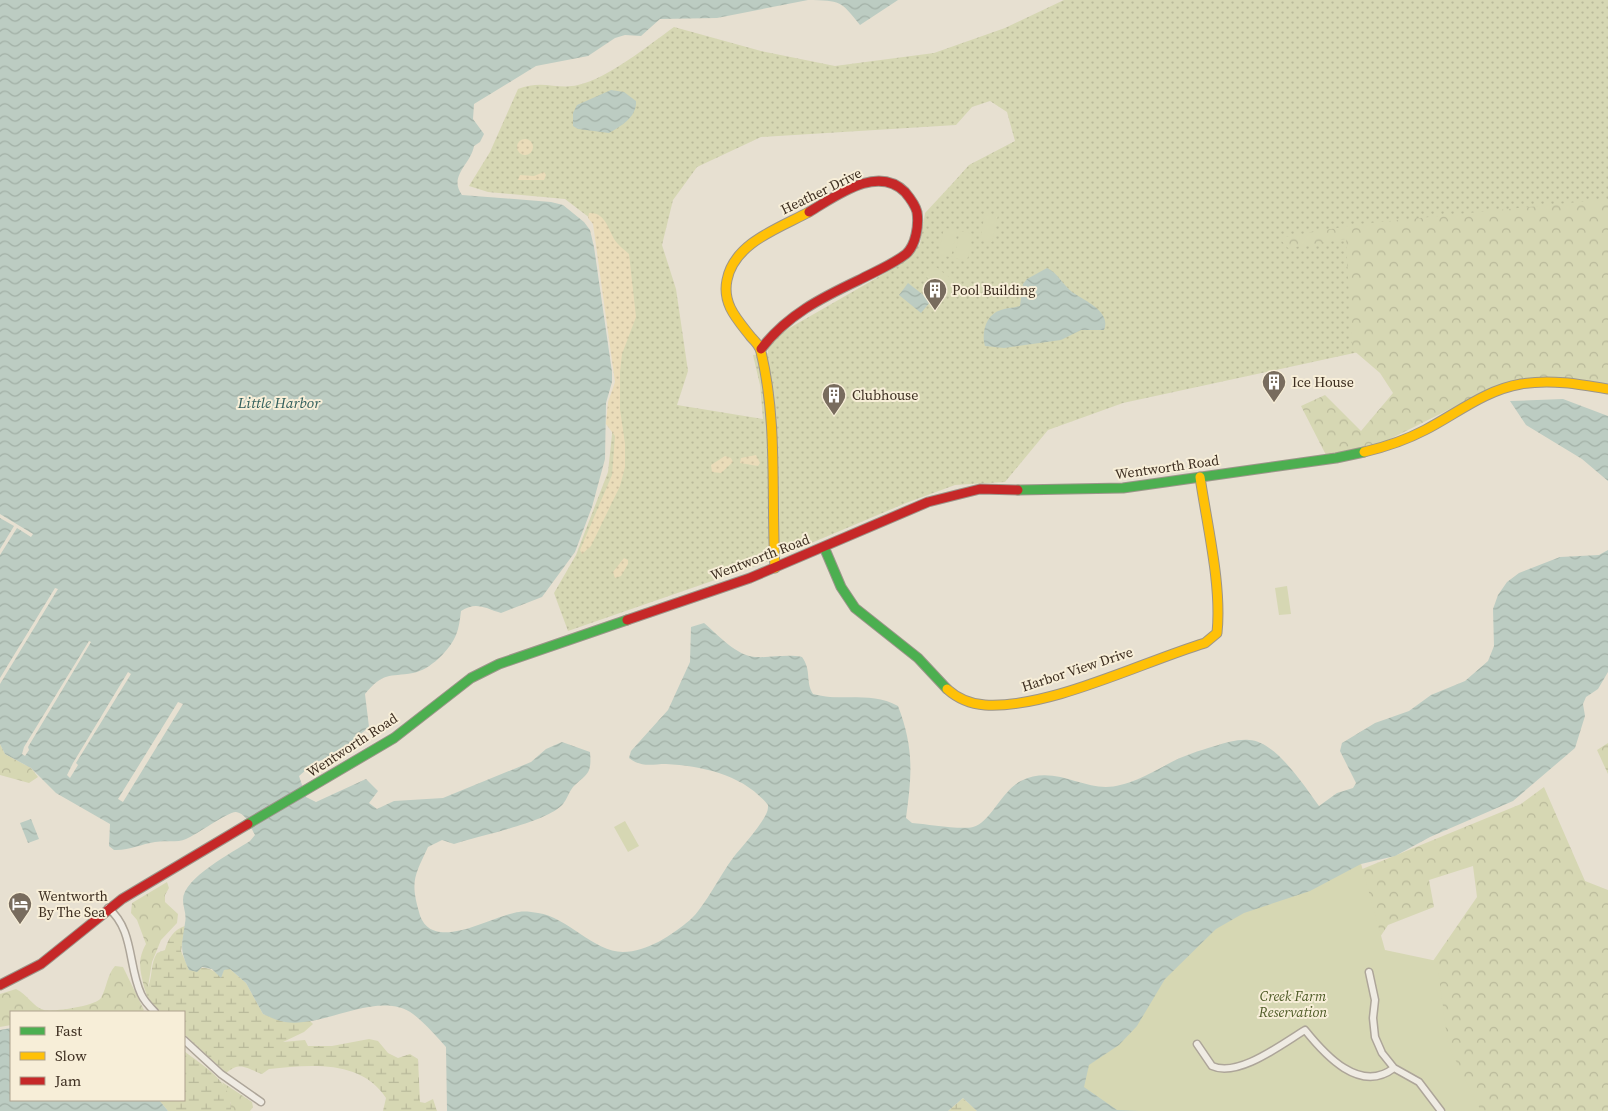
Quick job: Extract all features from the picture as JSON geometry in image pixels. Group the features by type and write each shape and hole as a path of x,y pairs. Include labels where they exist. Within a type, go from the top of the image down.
{"main road":[{"name":"Heather Drive","path":"884,181 893,183 906,192 915,205 918,228 913,245 907,253 795,314 775,328 761,349 736,321 726,296 727,279 739,254 757,240 797,217 866,182 884,181"},
{"path":"761,349 774,445 772,516 775,568"},
{"name":"Wentworth Road","path":"0,985 41,964 108,908 394,738 453,690 487,670 775,568 928,502 980,488 1088,491 1300,464 1371,451 1421,432 1485,396 1518,384 1554,382 1608,389"},
{"name":"Harbor View Drive","path":"824,547 833,570 854,607 914,654 952,694 969,703 987,705 1032,700 1205,643 1216,633 1217,601 1200,477"}],"street":[{"path":"108,908 116,915 126,936 141,994 154,1011"},
{"path":"1369,972 1375,1000 1372,1018 1375,1037 1382,1053 1394,1068 1419,1082 1441,1111"},
{"path":"1197,1044 1212,1066 1227,1070 1241,1067 1305,1030 1332,1060 1356,1074 1375,1077 1394,1068"},
{"path":"185,1041 221,1074 261,1102"}],"green space":[{"path":"1064,0 1608,0 1608,220 1368,350 1123,403 1048,430 1005,482 955,485 906,503 764,563 568,631 554,593 576,555 608,472 619,369 599,225 565,199 488,192 469,186 490,152 518,89 535,85 570,86 589,82 628,61 674,27 761,51 835,66 934,53 1005,28","holes":["990,101 1007,112 1015,141 969,165 925,213 920,244 901,264 786,330 767,347 768,353 753,355 760,385 763,419 677,405 688,371 676,289 662,245 673,200 697,167 761,137 956,125 972,107"]},
{"path":"1608,199 1608,384 1555,377 1517,380 1484,392 1382,443 1326,455 1301,406 1325,395 1361,431 1393,393 1380,373 1352,349 1346,239 1288,248 1279,238 1360,224"},
{"path":"985,213 998,215 992,242 980,240"},
{"path":"944,228 957,230 951,257 938,255"},
{"path":"960,231 973,234 967,261 954,258"},
{"path":"932,264 954,281 946,292 924,275"},
{"path":"1287,586 1291,614 1279,615 1275,588"},
{"path":"1608,743 1608,774 1597,750"},
{"path":"0,744 5,754 31,768 38,777 29,783 0,775"},
{"path":"1544,787 1585,881 1608,890 1608,1111 1142,1111 1413,990 1477,897 1473,866 1429,880 1434,907 1388,925 1363,963 1355,872 1521,804"},
{"path":"625,821 639,846 628,852 614,827"},
{"name":"Creek Farm Reservation","path":"1360,860 1385,950 1437,961 1448,1045 1481,1111 1072,1111 1078,1073 1200,930"},
{"path":"167,882 169,888 165,895 165,902 178,914 177,923 161,940 152,962 148,987 144,987 140,965 141,955 146,944 137,920 131,913 132,903"},
{"path":"185,926 181,951 189,970 206,968 221,977 224,969 230,969 246,983 263,1014 285,1022 310,1021 313,1024 304,1032 283,1042 305,1040 308,1046 332,1046 369,1039 378,1041 388,1053 398,1058 410,1054 418,1059 420,1102 425,1103 433,1099 437,1111 383,1111 386,1098 375,1085 363,1076 333,1067 284,1067 269,1069 262,1074 239,1066 226,1073 185,1035 185,1011 160,1011 148,999 144,987 148,987 153,961 157,953 165,950 172,935 178,929"},
{"path":"115,966 123,967 143,1011 10,1011 10,1025 0,1027 0,994 16,989 44,1010 83,1006 98,1001 101,998 110,973"},
{"path":"185,1052 208,1069 222,1083 230,1101 231,1111 168,1111 160,1101 185,1101"},
{"path":"222,1082 252,1102 253,1107 250,1111 231,1111 231,1104"},
{"path":"963,1098 977,1111 948,1111"}],"sand":[{"path":"525,139 533,147 525,155 517,147"},
{"path":"544,172 546,175 544,180 518,180 520,175 534,176"},
{"path":"589,213 600,216 603,219 614,239 629,254 636,317 622,354 620,372 620,409 625,444 625,467 620,486 591,546 582,554 580,550 612,475 615,436 606,424 608,402 615,382 593,224 588,218"},
{"path":"756,455 760,463 758,466 740,463 741,458"},
{"path":"725,456 731,458 733,462 721,473 712,472 711,465"},
{"path":"624,558 628,560 628,564 621,576 615,578 613,572"}],"water":[{"name":"Little Harbor","path":"0,0 808,0 717,18 660,19 641,36 625,35 615,38 588,56 536,66 474,104 473,119 484,134 480,142 474,146 459,176 458,188 462,195 551,202 563,205 584,222 590,230 594,247 612,382 606,403 605,459 592,507 575,552 542,597 501,613 476,606 471,606 461,611 456,635 444,653 426,668 413,673 387,677 371,687 365,694 369,727 339,752 313,764 299,776 306,797 316,802 366,779 378,791 369,803 377,809 394,801 443,798 531,762 546,749 562,742 590,752 588,773 573,787 563,804 555,811 543,817 495,833 454,844 442,840 428,847 417,872 414,885 419,912 425,925 435,931 463,930 507,915 531,912 549,916 591,941 612,950 623,952 641,949 659,942 683,926 696,914 731,861 762,822 768,805 747,786 722,774 680,765 643,764 629,758 631,751 668,710 690,662 691,627 704,623 728,644 748,656 802,657 807,667 809,685 813,694 877,699 898,706 909,748 910,788 906,818 912,823 973,827 985,819 1014,785 1032,777 1054,776 1106,787 1121,785 1190,754 1227,743 1245,740 1259,742 1279,756 1319,806 1337,793 1353,788 1356,783 1340,751 1342,743 1375,723 1409,711 1431,695 1465,681 1488,661 1494,646 1493,609 1498,595 1507,582 1519,573 1560,557 1599,555 1608,550 1608,672 1598,689 1586,697 1583,704 1585,716 1575,748 1513,801 1430,837 1395,856 1361,864 1310,891 1244,913 1216,929 1165,979 1137,1026 1119,1045 1089,1065 1084,1087 1117,1110 1141,1111 977,1111 963,1098 948,1111 447,1111 446,1047 413,1014 399,1007 368,1007 317,1020 285,1022 263,1014 246,983 230,969 224,970 221,978 212,969 202,967 197,972 189,970 182,947 185,920 183,900 185,892 191,883 210,866 250,841 255,835 243,815 236,812 232,813 191,837 182,840 155,842 114,850 109,846 110,824 56,793 31,768 5,754 0,744"},
{"path":"808,0 898,0 860,25 839,4"},
{"path":"611,90 624,92 636,101 634,112 627,120 609,133 578,129 573,126 573,113 577,105"},
{"path":"1047,268 1054,272 1072,292 1100,312 1104,317 1104,330 1081,330 1061,340 1004,348 985,346 984,330 988,320 996,312 1020,306 1023,284 1027,279"},
{"path":"908,283 931,301 921,313 899,295"},
{"path":"1563,399 1608,416 1608,481 1582,459 1526,425 1510,401"},
{"path":"31,819 39,839 28,843 20,823"},
{"path":"10,1028 10,1101 160,1101 168,1111 0,1111 0,1030"}],"pier":[{"path":"0,514 33,534 31,537 17,528 0,555 0,549 14,526 0,518"},
{"path":"55,588 58,589 0,684 0,678"},
{"path":"89,641 91,642 28,747 29,750 25,756 22,754 24,747"},
{"path":"128,672 131,674 76,763 78,765 70,778 67,775 73,763"},
{"path":"178,702 183,704 123,802 118,799"}],"traffic: fast":[{"path":"1018,490 1123,488 1336,458 1364,452"},
{"path":"824,547 841,587 855,608 918,658 947,689"},
{"path":"248,824 394,738 471,678 499,664 627,620"}],"traffic: slow":[{"path":"775,568 772,433 766,379 760,348 732,311 726,289 731,267 748,246 759,238 809,212"},
{"path":"1364,452 1410,437 1437,424 1471,403 1508,387 1521,384 1554,382 1608,389"},
{"path":"947,689 964,700 985,705 1038,700 1095,683 1205,643 1217,633 1216,576 1200,477"}],"traffic: jam":[{"path":"761,349 782,326 806,308 889,265 906,254 912,245 918,223 915,206 905,192 894,184 882,181 856,186 809,212"},
{"path":"627,620 750,578 928,502 980,489 1018,490"},
{"path":"0,985 41,964 122,899 248,824"}],"place":[{"name":"Pool Building","path":"935,311"},
{"name":"Ice House","path":"1274,403"},
{"name":"Clubhouse","path":"834,416"},
{"name":"Wentworth By The Sea","path":"20,925"}]}
